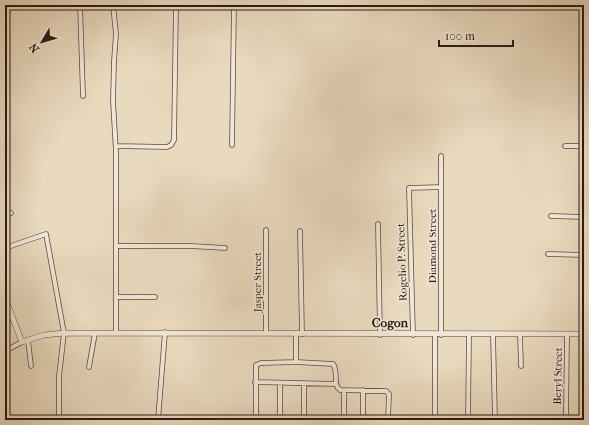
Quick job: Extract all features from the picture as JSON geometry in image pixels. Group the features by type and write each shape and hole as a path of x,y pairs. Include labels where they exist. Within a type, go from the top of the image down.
{"street":[{"path":"80,5 83,96"},
{"path":"114,5 116,34 114,61 114,121 116,146 116,333"},
{"path":"116,146 168,147 173,143 176,92 176,5"},
{"path":"232,145 234,5"},
{"path":"564,146 584,146"},
{"name":"Diamond Street","path":"435,420 441,156"},
{"name":"Rogelio P. Street","path":"413,335 409,188 441,187"},
{"path":"5,216 11,213"},
{"path":"551,216 584,217"},
{"path":"378,224 380,335"},
{"name":"Jasper Street","path":"266,230 266,333"},
{"path":"296,362 299,334 300,231"},
{"path":"5,248 46,234 64,333 58,383 59,420"},
{"path":"116,246 191,246 225,248"},
{"path":"548,254 584,255"},
{"path":"116,297 155,297"},
{"path":"5,298 22,342"},
{"path":"158,420 165,332"},
{"path":"5,351 22,342 44,335 64,333 165,332 380,335 584,334"},
{"path":"89,367 95,333"},
{"path":"468,420 469,334"},
{"path":"493,334 495,420"},
{"path":"520,334 520,366"},
{"name":"Beryl Street","path":"566,418 568,334"},
{"path":"28,340 31,366"},
{"path":"256,420 255,382 256,368 259,363 296,362 333,364 335,367 336,384 339,389 387,392 389,394 388,420"},
{"path":"255,382 336,384"},
{"path":"280,383 280,420"},
{"path":"304,384 304,420"},
{"path":"344,390 344,420"},
{"path":"363,390 363,420"}],"district":[{"name":"Cogon","path":"390,322"}]}
